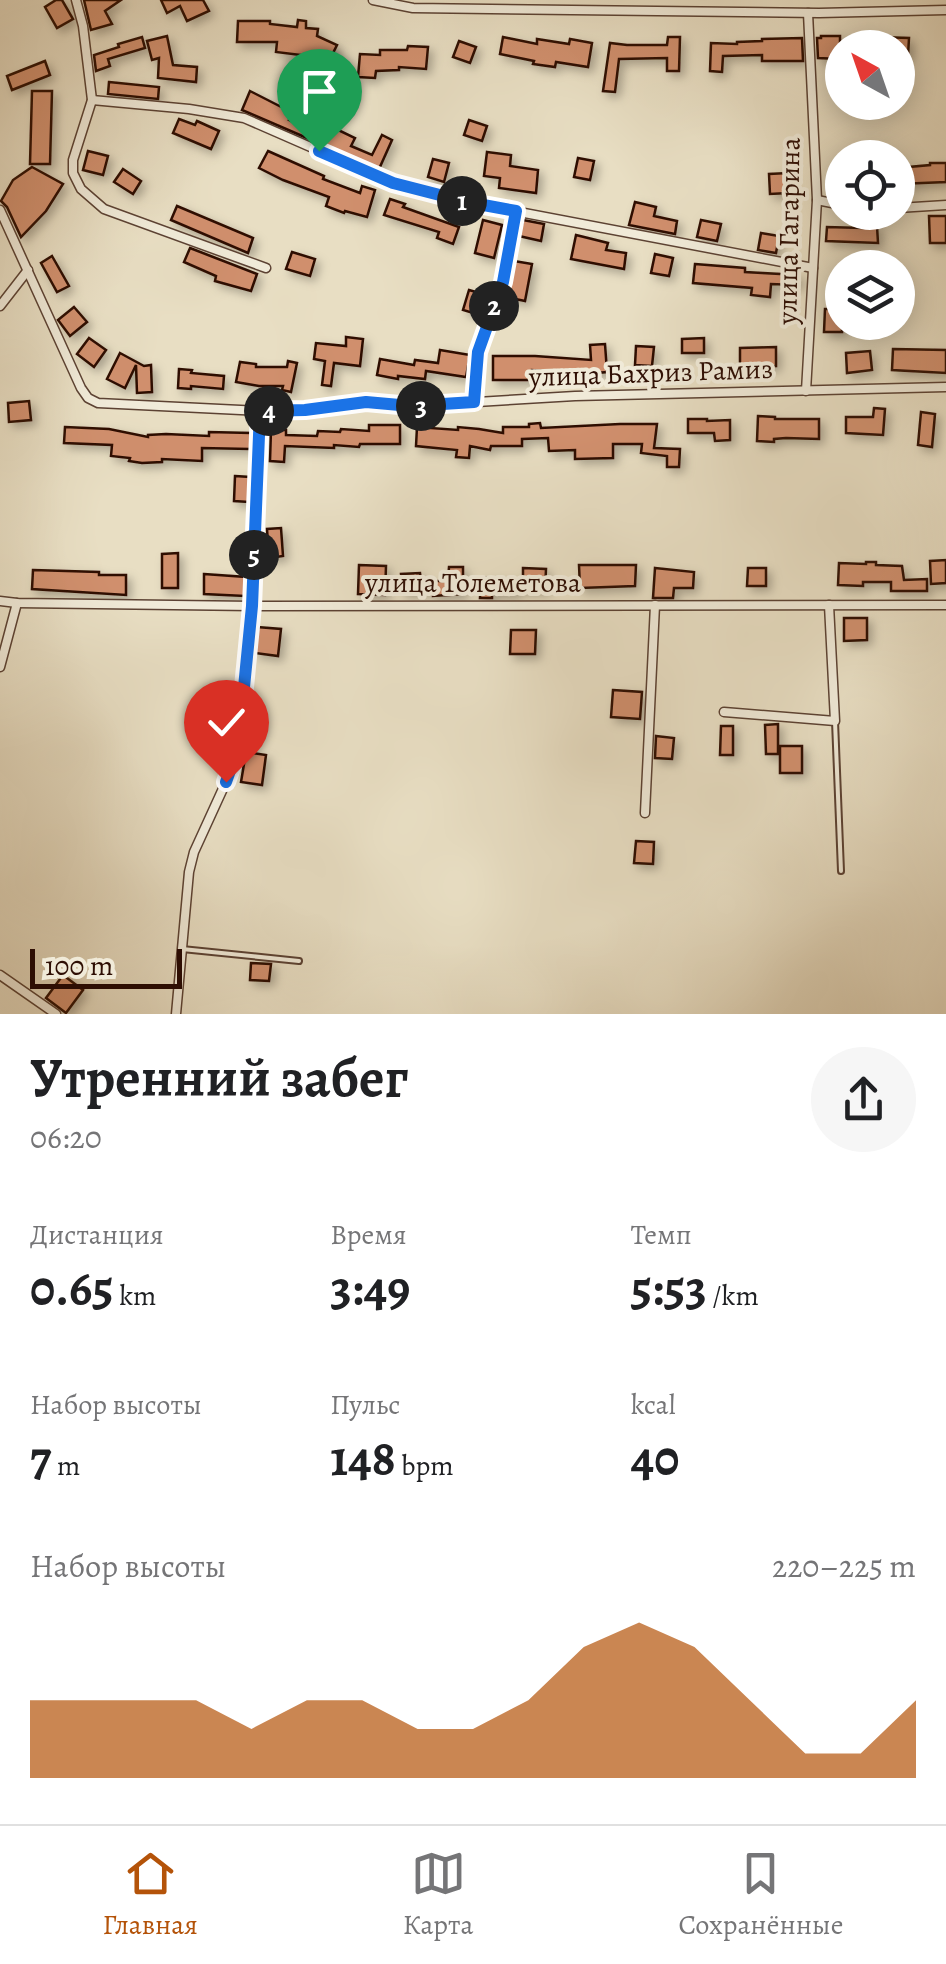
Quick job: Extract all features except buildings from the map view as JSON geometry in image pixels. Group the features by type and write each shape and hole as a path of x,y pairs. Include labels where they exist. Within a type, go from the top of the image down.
{"street":[{"path":"76,0 92,100 73,160 73,173 81,189 104,209 266,268"},
{"path":"373,0 413,8 808,13 946,10"},
{"path":"820,0 820,13"},
{"name":"улица Гагарина","path":"806,391 818,200 808,13"},
{"path":"92,100 244,118 393,183 467,202 813,268"},
{"path":"818,200 825,201"},
{"path":"915,207 946,205"},
{"name":"улица Бахриз Рамиз","path":"0,210 80,388 98,403 260,411 366,402 411,406 574,396 946,387"},
{"path":"474,402 478,352 503,282 516,211"},
{"path":"0,306 28,270"},
{"path":"176,1014 188,872 238,748 252,606 260,411"},
{"name":"улица Толеметова","path":"0,600 252,606 946,605"},
{"path":"0,667 17,603"},
{"path":"645,813 655,605"},
{"path":"724,712 835,721 830,605"},
{"path":"0,976 56,1014"}],"lane":[{"path":"835,721 841,871"},
{"path":"182,949 299,960"}],"route":[{"path":"226,782 238,748 252,606 260,411 366,402 411,406 474,402 478,352 503,282 516,211 393,183 319,151"}]}
